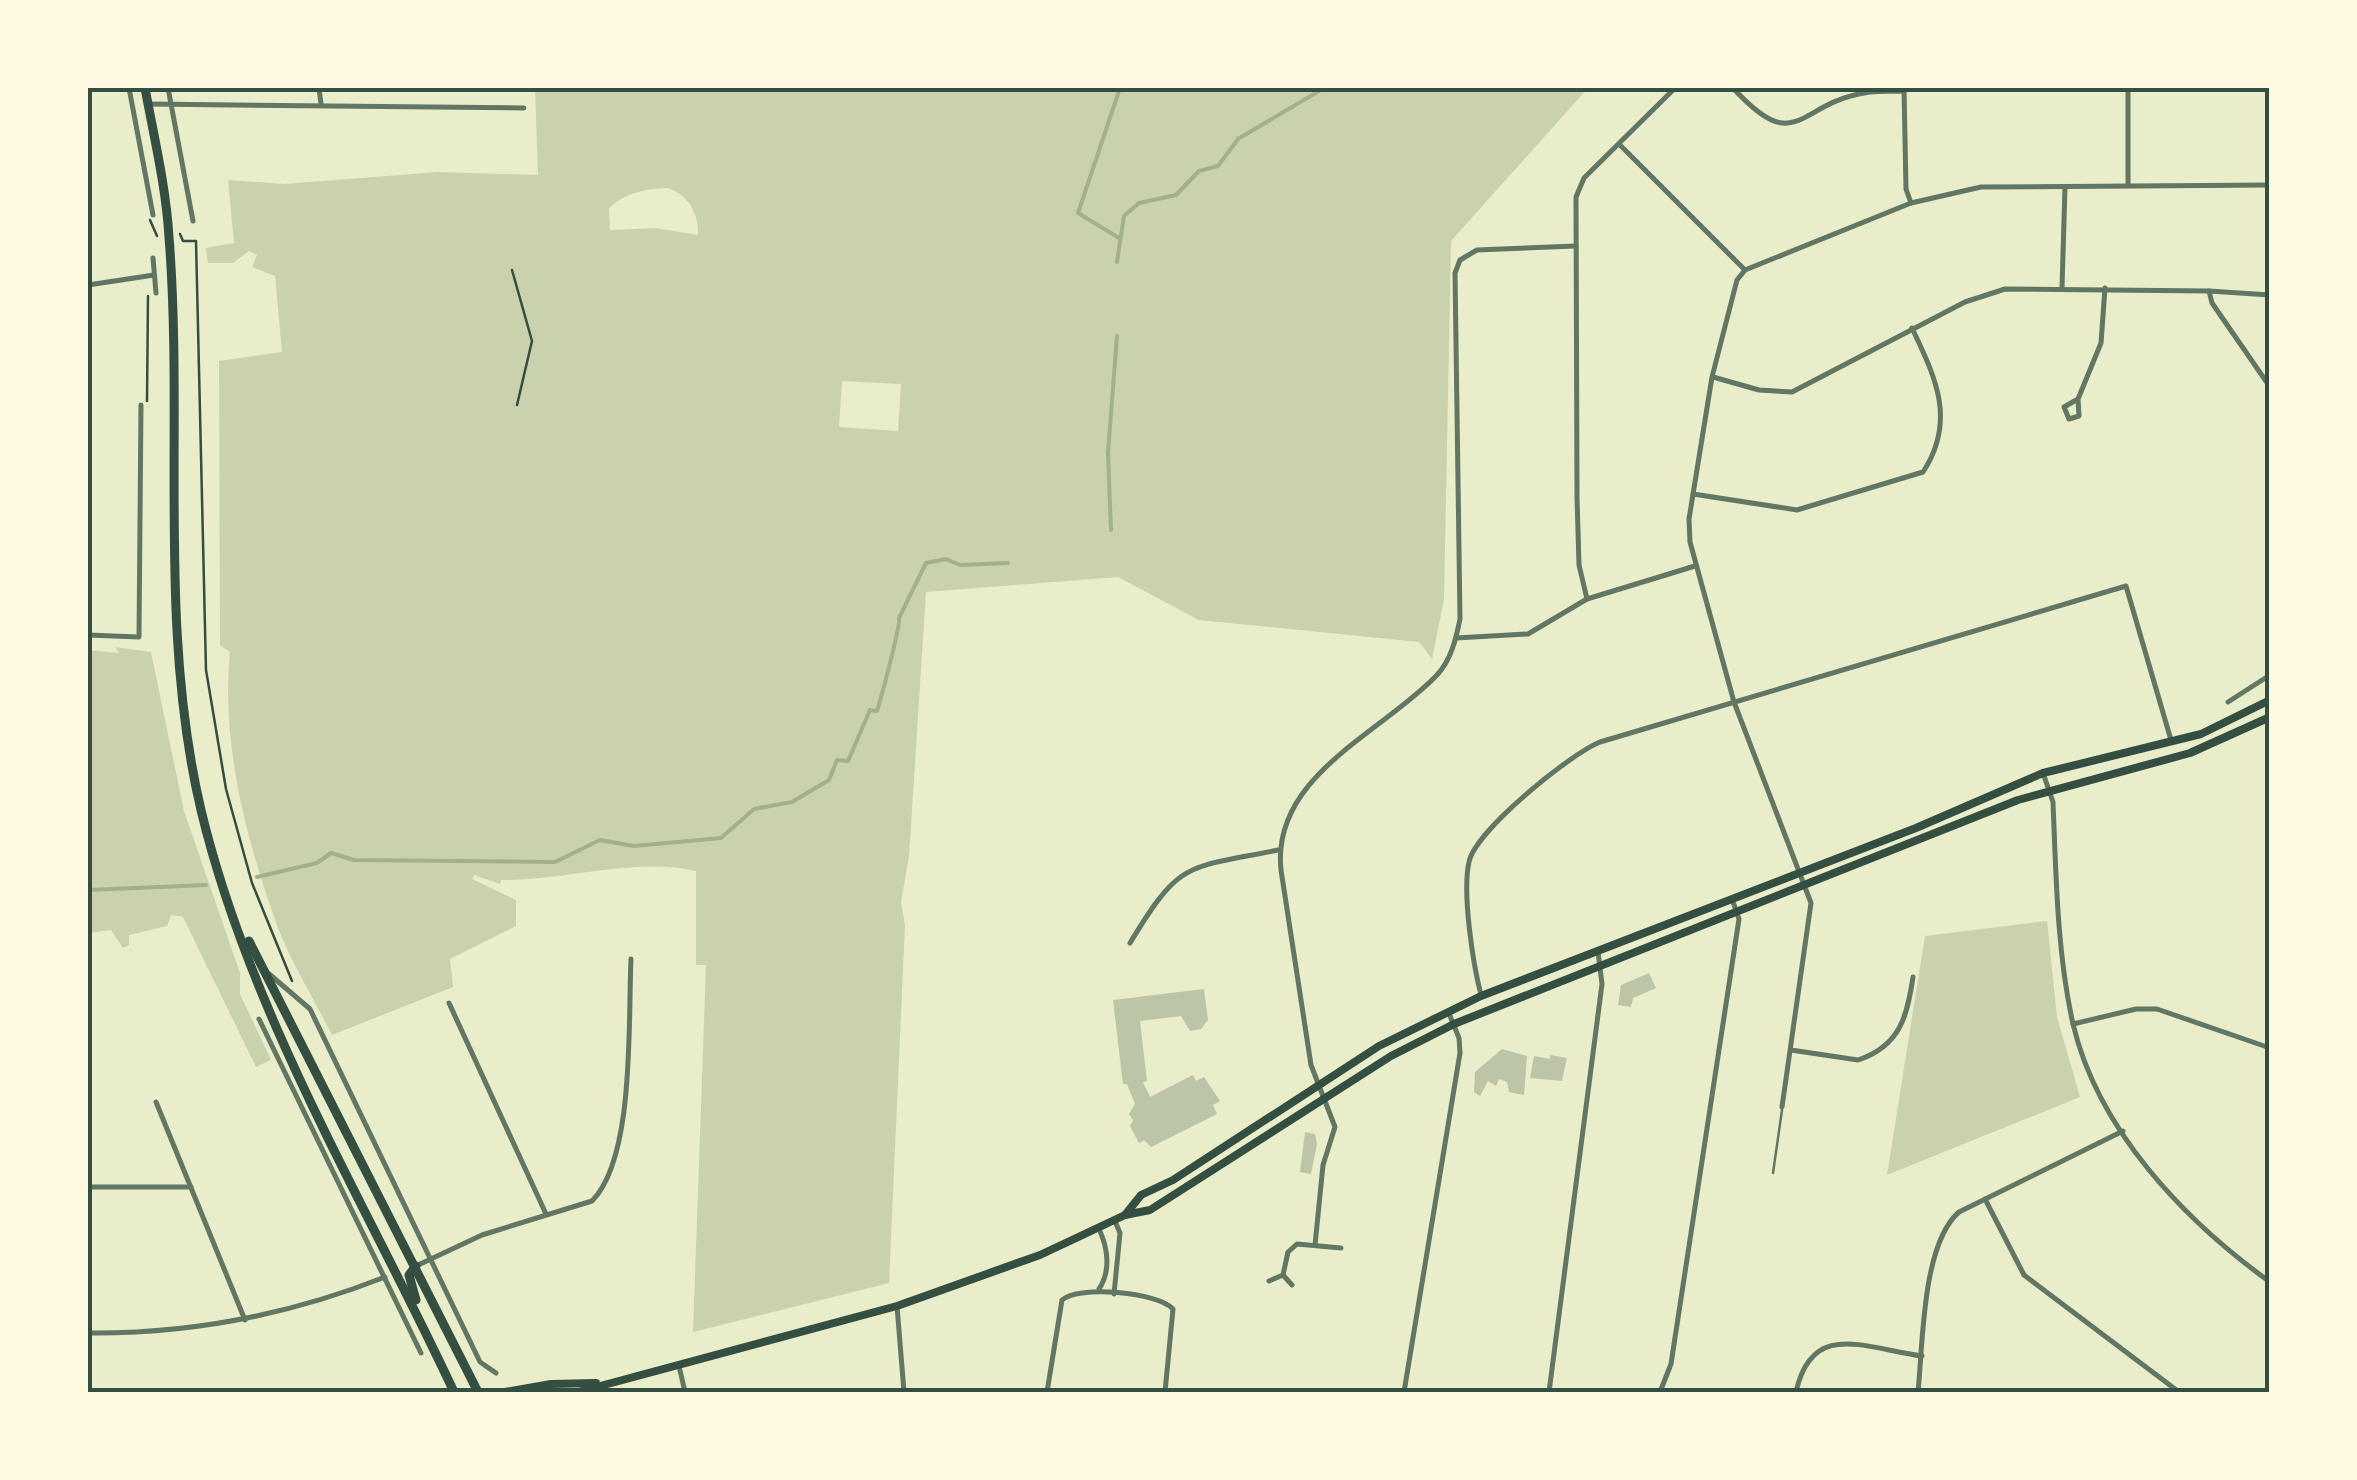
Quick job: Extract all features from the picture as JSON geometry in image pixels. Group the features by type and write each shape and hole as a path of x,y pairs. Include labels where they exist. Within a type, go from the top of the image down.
{"highway":[{"path":"145,88 170,236 184,698 201,810 221,876 280,1032 454,1392"},
{"path":"238,922 478,1392"},
{"path":"416,1266 409,1275 421,1322"}],"main road":[{"path":"1125,1216 1141,1195 1379,1046 1481,996 2043,773 2172,743 2223,725 2270,700"},
{"path":"578,1392 896,1306 1006,1268 1125,1216 1150,1210 1391,1056 1454,1024 2049,790 2179,756 2240,734 2270,717"},
{"path":"505,1392 552,1384 601,1383"}],"street":[{"path":"128,88 153,215"},
{"path":"168,88 193,221"},
{"path":"319,88 322,104"},
{"path":"1587,599 1580,565 1576,197 1584,178 1675,88"},
{"path":"1733,88 1758,114 1773,123 1789,124 1862,93 1904,89 1906,189 1911,202"},
{"path":"2128,88 2128,186"},
{"path":"148,104 524,108"},
{"path":"1620,145 1744,270"},
{"path":"1782,1107 1811,903 1734,702 1690,542 1693,494 1712,376 1737,280 1744,270 1911,202 1981,186 2270,185"},
{"path":"2062,288 2064,187"},
{"path":"1315,1244 1323,1164 1335,1126 1318,1084 1279,850 1298,799 1322,772 1437,675 1456,638 1460,607 1455,273 1460,260 1477,250 1576,246"},
{"path":"153,258 151,276 156,293"},
{"path":"88,285 151,276"},
{"path":"1712,376 1759,390 1792,392 1965,302 2005,290 2105,288 2270,295"},
{"path":"2078,399 2100,343 2105,288"},
{"path":"2209,291 2212,303 2270,387"},
{"path":"1693,494 1797,510 1924,472 1932,460 1942,404 1912,328"},
{"path":"88,635 139,637 141,405"},
{"path":"1456,638 1528,634 1587,599 1695,566"},
{"path":"1481,996 1469,861 1484,838 1580,750 2126,586 2172,743"},
{"path":"2228,702 2270,675"},
{"path":"2043,773 2049,790 2073,1024 2093,1080 2123,1131 2194,1222 2270,1282"},
{"path":"1130,943 1162,891 1183,872 1279,850"},
{"path":"1660,1392 1672,1364 1737,913 1731,899"},
{"path":"1550,1392 1602,966 1597,949"},
{"path":"416,1266 546,1214 592,1201 615,1167 621,1136 631,959"},
{"path":"264,968 310,1009 480,1362 496,1372"},
{"path":"1791,1050 1858,1060 1868,1057 1897,1037 1906,1022 1913,977"},
{"path":"449,1003 546,1214"},
{"path":"2073,1024 2157,1008 2270,1048"},
{"path":"1404,1392 1460,1053 1448,1011"},
{"path":"259,1019 421,1353"},
{"path":"156,1102 245,1320"},
{"path":"1918,1392 1939,1236 1958,1212 2123,1131"},
{"path":"88,1187 191,1187"},
{"path":"1985,1199 2024,1275 2175,1391"},
{"path":"1111,1294 1120,1233 1115,1221"},
{"path":"1098,1289 1105,1279 1107,1254 1099,1229"},
{"path":"1283,1275 1292,1247 1315,1244 1341,1248"},
{"path":"1268,1280 1283,1275"},
{"path":"1283,1275 1292,1286"},
{"path":"88,1332 283,1314 385,1277"},
{"path":"1047,1392 1062,1300 1073,1292 1098,1289 1156,1298 1174,1309 1165,1392"},
{"path":"896,1306 904,1392"},
{"path":"1796,1392 1802,1366 1812,1351 1833,1344 1922,1356"},
{"path":"678,1362 685,1392"}],"lane":[{"path":"1773,1173 1782,1107"}],"path":[{"path":"196,241 206,670 218,757 252,883 298,996"},
{"path":"512,270 532,342 517,405"},
{"path":"141,405 150,399 151,276"}],"green space":[{"path":"535,88 1588,88 1451,241 1444,599 1432,659 1419,642 1199,620 1118,577 926,592 909,856 901,902 905,925 889,1283 693,1332 706,965 696,965 696,871 624,868 501,880 500,884 474,875 472,879 516,900 516,926 450,959 453,987 332,1035 274,917 245,820 232,753 230,652 220,645 219,361 282,352 275,276 252,267 257,255 249,251 233,263 208,263 206,248 234,243 228,180 284,184 438,172 538,175","holes":["668,188 691,206 698,235 655,228 610,230 609,208 637,192","842,381 901,384 898,431 839,427"]},
{"path":"115,647 151,652 184,811 240,973 240,994 271,1060 256,1067 183,917 171,915 167,926 129,935 129,945 123,948 111,930 88,933 88,650 119,653"},
{"path":"2047,921 2057,1017 2080,1097 1887,1175 1925,936"}],"building":[{"path":"1649,973 1656,988 1633,998 1631,1007 1618,1005 1621,985"},
{"path":"1204,989 1208,1020 1201,1029 1190,1031 1181,1016 1140,1021 1147,1081 1143,1082 1150,1097 1193,1075 1196,1081 1204,1077 1220,1101 1213,1105 1217,1114 1151,1147 1144,1140 1139,1143 1130,1126 1133,1120 1129,1114 1135,1104 1127,1084 1123,1084 1113,1000"},
{"path":"1502,1049 1527,1056 1524,1095 1509,1092 1507,1082 1499,1079 1496,1086 1488,1081 1480,1096 1474,1092 1475,1072"},
{"path":"1550,1055 1567,1058 1562,1081 1530,1078 1534,1056 1550,1059"},
{"path":"1305,1132 1315,1134 1317,1144 1311,1174 1300,1172"}],"waterway":[{"path":"1119,238 1078,213 1120,88"},
{"path":"1117,262 1124,216 1139,203 1176,195 1199,171 1218,166 1238,139 1324,88"},
{"path":"1111,530 1108,453 1117,336"},
{"path":"257,877 317,863 331,853 354,860 555,862 600,840 634,846 721,838 754,809 792,802 829,780 837,760 848,761 870,710 877,711 899,618 926,563 946,559 960,565 1008,563"},
{"path":"88,890 206,885"}]}
